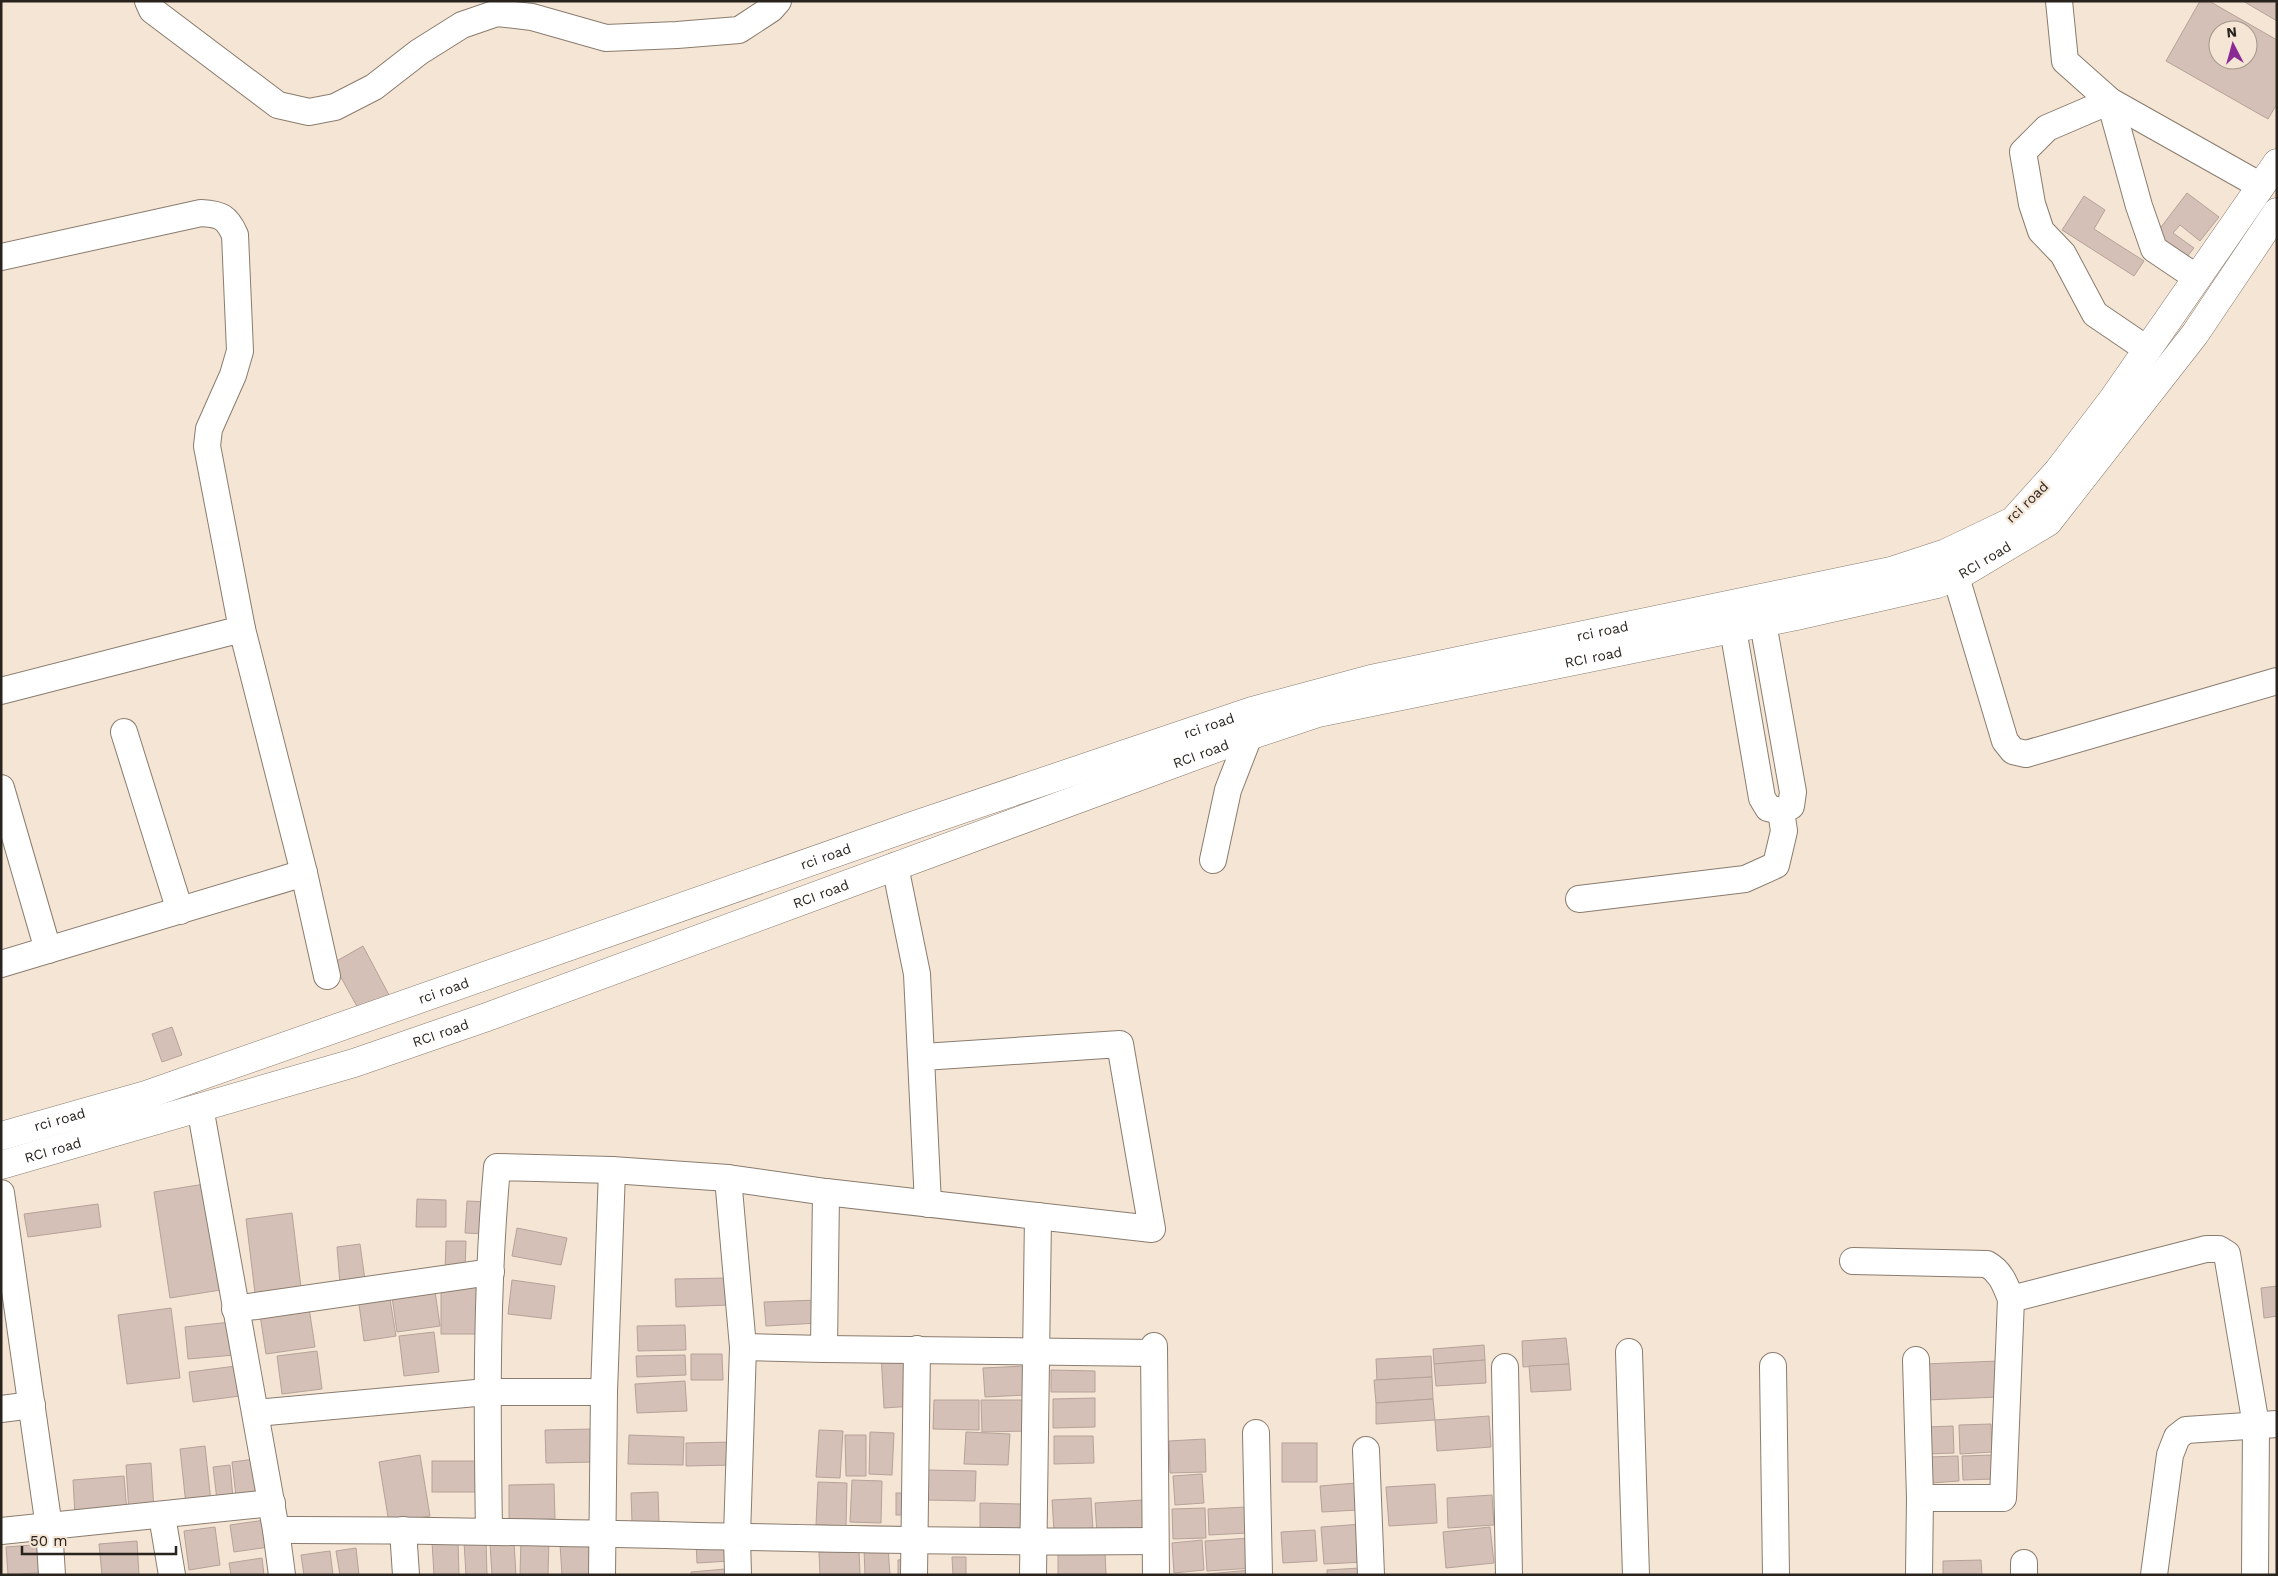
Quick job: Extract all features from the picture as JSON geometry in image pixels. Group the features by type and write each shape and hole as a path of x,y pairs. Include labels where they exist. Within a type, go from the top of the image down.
{"main road":[{"name":"rci road","path":"1,1136 146,1095 791,868 1252,711 1371,679 1545,655 1891,571 1946,553 2012,521 2058,471 2148,350 2277,164"},
{"name":"RCI road","path":"1,1165 354,1063 805,900 1249,736 1318,713 1545,655 1733,629 1937,584 1956,577 2048,522 2195,334 2277,212"},
{"path":"791,868 805,900"}],"street":[{"path":"148,1 152,10 278,105 309,112 335,107 374,86 420,52 462,25 497,13 532,17 606,38 677,35 740,30 771,9 778,1"},
{"path":"2059,1 2065,61 2110,101 2261,186"},
{"path":"2110,101 2139,206 2154,249 2197,278"},
{"path":"2110,101 2047,128 2023,152 2032,204 2041,231 2063,254 2095,314 2148,350"},
{"path":"1,257 201,213 213,213 228,220 235,235 240,352 233,376 209,429 208,446 242,629 328,976"},
{"path":"1956,577 2005,741 2013,751 2026,754 2277,680"},
{"path":"1733,629 1762,798 1768,808 1781,811 1791,806 1793,792 1763,623"},
{"path":"1,691 242,629"},
{"path":"124,732 180,911"},
{"path":"1213,860 1228,790 1249,736"},
{"path":"1,788 48,950"},
{"path":"1579,899 1745,879 1776,864 1784,832 1781,811"},
{"path":"895,866 918,974 928,1204"},
{"path":"1,964 304,873"},
{"path":"489,1531 487,1392 497,1167 612,1170 728,1178 826,1192 1152,1229 1120,1044 923,1057"},
{"path":"200,1107 235,1308 272,1503 282,1575"},
{"path":"602,1575 604,1392 612,1170"},
{"path":"728,1178 743,1347 737,1536 738,1575"},
{"path":"824,1349 826,1192"},
{"path":"1,1193 49,1527 52,1575"},
{"path":"1034,1575 1038,1216"},
{"path":"2011,1299 2206,1249 2219,1249 2227,1254 2266,1425 2255,1575"},
{"path":"1853,1261 1988,1264 1996,1269 2004,1281 2011,1299 2003,1498 1920,1498"},
{"path":"235,1308 491,1272"},
{"path":"743,1347 1035,1351 1154,1349 1156,1575"},
{"path":"914,1575 917,1349"},
{"path":"1628,1352 1636,1575"},
{"path":"1916,1360 1920,1498 1919,1575"},
{"path":"1773,1366 1776,1575"},
{"path":"1505,1367 1509,1575"},
{"path":"256,1413 487,1392 604,1392"},
{"path":"1,1409 32,1405"},
{"path":"2154,1575 2170,1455 2177,1437 2186,1430 2266,1425"},
{"path":"1256,1433 1260,1575"},
{"path":"1366,1450 1371,1575"},
{"path":"1,1532 272,1503"},
{"path":"162,1516 172,1575"},
{"path":"276,1530 602,1533 914,1542 1155,1541"},
{"path":"404,1530 406,1575"}],"building":[{"path":"2200,1 2209,1 2242,20 2208,20 2208,70 2258,70 2258,29 2277,40 2277,104 2268,119 2166,61"},
{"path":"2243,1 2277,1 2277,21"},
{"path":"2187,193 2219,217 2200,241 2180,225 2173,233 2194,248 2186,258 2155,235"},
{"path":"2084,196 2105,210 2094,229 2144,261 2134,276 2062,230"},
{"path":"363,946 389,995 359,1010 333,963"},
{"path":"172,1027 182,1055 162,1062 152,1034"},
{"path":"205,1184 221,1290 170,1298 154,1192"},
{"path":"417,1199 446,1200 446,1227 416,1227"},
{"path":"467,1201 490,1202 488,1234 465,1233"},
{"path":"98,1204 101,1227 28,1237 24,1214"},
{"path":"292,1213 301,1288 255,1293 246,1219"},
{"path":"517,1228 567,1238 561,1265 512,1256"},
{"path":"446,1241 466,1241 465,1272 445,1272"},
{"path":"360,1244 365,1280 340,1284 337,1247"},
{"path":"728,1278 728,1305 676,1307 675,1279"},
{"path":"512,1280 555,1286 551,1319 508,1314"},
{"path":"441,1282 488,1282 488,1334 441,1334"},
{"path":"434,1284 440,1326 397,1332 391,1290"},
{"path":"2277,1286 2277,1316 2264,1318 2261,1288"},
{"path":"389,1293 396,1336 364,1341 358,1297"},
{"path":"817,1300 818,1323 766,1326 764,1302"},
{"path":"171,1308 180,1378 127,1384 118,1315"},
{"path":"309,1308 315,1347 266,1354 260,1315"},
{"path":"231,1322 235,1355 188,1359 185,1327"},
{"path":"685,1325 686,1350 638,1351 637,1326"},
{"path":"434,1332 439,1372 404,1376 399,1336"},
{"path":"1566,1338 1569,1364 1523,1367 1522,1341"},
{"path":"1484,1345 1485,1360 1434,1364 1433,1349"},
{"path":"317,1351 322,1389 282,1394 277,1356"},
{"path":"911,1353 913,1406 884,1408 881,1354"},
{"path":"691,1354 722,1354 723,1380 691,1380"},
{"path":"685,1355 686,1375 637,1377 636,1356"},
{"path":"1431,1356 1432,1377 1377,1380 1376,1359"},
{"path":"1485,1360 1486,1383 1436,1386 1434,1364"},
{"path":"1998,1361 1999,1397 1926,1400 1925,1364"},
{"path":"1569,1364 1571,1390 1531,1392 1529,1366"},
{"path":"236,1366 240,1396 193,1402 189,1372"},
{"path":"1025,1366 1026,1395 985,1397 983,1368"},
{"path":"1051,1370 1095,1371 1095,1392 1051,1392"},
{"path":"1432,1377 1433,1399 1376,1403 1374,1380"},
{"path":"685,1381 687,1411 637,1413 635,1384"},
{"path":"1095,1398 1095,1427 1053,1428 1053,1399"},
{"path":"1433,1399 1435,1420 1376,1424 1376,1403"},
{"path":"934,1400 979,1400 979,1430 933,1429"},
{"path":"981,1400 1029,1400 1029,1431 982,1432"},
{"path":"1489,1416 1491,1447 1437,1451 1435,1420"},
{"path":"1991,1424 1992,1452 1960,1454 1959,1425"},
{"path":"1953,1426 1954,1453 1928,1454 1927,1427"},
{"path":"594,1429 595,1462 546,1463 545,1430"},
{"path":"819,1430 843,1431 840,1478 816,1477"},
{"path":"870,1432 894,1433 892,1475 869,1474"},
{"path":"966,1432 1010,1434 1008,1465 964,1464"},
{"path":"629,1435 684,1437 683,1465 628,1464"},
{"path":"845,1435 866,1435 866,1476 846,1476"},
{"path":"1054,1436 1093,1436 1094,1463 1054,1464"},
{"path":"1205,1439 1206,1472 1170,1473 1169,1441"},
{"path":"734,1442 734,1465 686,1466 686,1443"},
{"path":"1282,1443 1317,1443 1317,1482 1282,1482"},
{"path":"205,1446 211,1502 186,1505 180,1449"},
{"path":"420,1455 430,1516 389,1523 379,1462"},
{"path":"1994,1455 1995,1479 1963,1480 1962,1456"},
{"path":"1958,1456 1959,1481 1931,1483 1930,1457"},
{"path":"255,1459 259,1493 236,1496 232,1462"},
{"path":"432,1461 484,1461 484,1492 432,1492"},
{"path":"151,1463 154,1511 129,1513 126,1465"},
{"path":"230,1465 233,1498 217,1500 213,1467"},
{"path":"928,1470 976,1471 975,1501 927,1500"},
{"path":"1202,1474 1204,1503 1175,1505 1173,1476"},
{"path":"124,1476 127,1512 75,1516 73,1480"},
{"path":"852,1480 882,1481 881,1523 850,1522"},
{"path":"818,1482 847,1483 846,1526 816,1525"},
{"path":"1356,1483 1358,1510 1322,1512 1320,1486"},
{"path":"554,1484 555,1519 509,1520 509,1485"},
{"path":"1435,1484 1437,1523 1389,1526 1386,1487"},
{"path":"658,1492 659,1522 632,1522 631,1493"},
{"path":"896,1493 911,1493 911,1515 896,1515"},
{"path":"1492,1495 1494,1525 1448,1528 1447,1498"},
{"path":"1091,1498 1093,1530 1054,1532 1052,1500"},
{"path":"1143,1500 1145,1532 1097,1535 1095,1503"},
{"path":"980,1503 1021,1504 1021,1538 980,1537"},
{"path":"1246,1507 1247,1533 1209,1535 1208,1509"},
{"path":"1205,1508 1206,1538 1173,1539 1172,1509"},
{"path":"265,1520 269,1547 234,1552 230,1525"},
{"path":"1363,1524 1365,1562 1324,1564 1321,1527"},
{"path":"215,1527 220,1565 189,1570 184,1531"},
{"path":"1490,1527 1494,1563 1446,1568 1443,1532"},
{"path":"1315,1530 1317,1561 1283,1563 1281,1532"},
{"path":"521,1538 549,1539 548,1575 520,1575"},
{"path":"1251,1538 1254,1568 1207,1571 1205,1541"},
{"path":"1202,1540 1204,1570 1174,1573 1172,1543"},
{"path":"137,1541 139,1575 102,1575 99,1544"},
{"path":"458,1541 459,1575 434,1575 432,1542"},
{"path":"486,1541 487,1575 466,1575 464,1542"},
{"path":"592,1541 595,1575 562,1575 560,1544"},
{"path":"729,1541 730,1561 697,1563 696,1543"},
{"path":"514,1542 516,1575 492,1575 490,1544"},
{"path":"46,1544 48,1572 8,1575 6,1547"},
{"path":"356,1548 359,1575 340,1575 336,1551"},
{"path":"888,1548 890,1575 865,1575 864,1549"},
{"path":"859,1550 860,1575 820,1575 819,1552"},
{"path":"330,1551 333,1575 304,1575 301,1555"},
{"path":"1105,1552 1106,1575 1058,1575 1058,1554"},
{"path":"952,1557 966,1557 966,1575 953,1575"},
{"path":"262,1558 264,1575 231,1575 229,1563"},
{"path":"908,1559 908,1575 898,1575 898,1560"},
{"path":"1981,1560 1982,1575 1943,1575 1943,1561"},
{"path":"1360,1568 1360,1575 1327,1575 1327,1570"},
{"path":"725,1569 726,1575 691,1575 691,1572"},
{"path":"1251,1570 1252,1575 1207,1575 1207,1574"}]}
